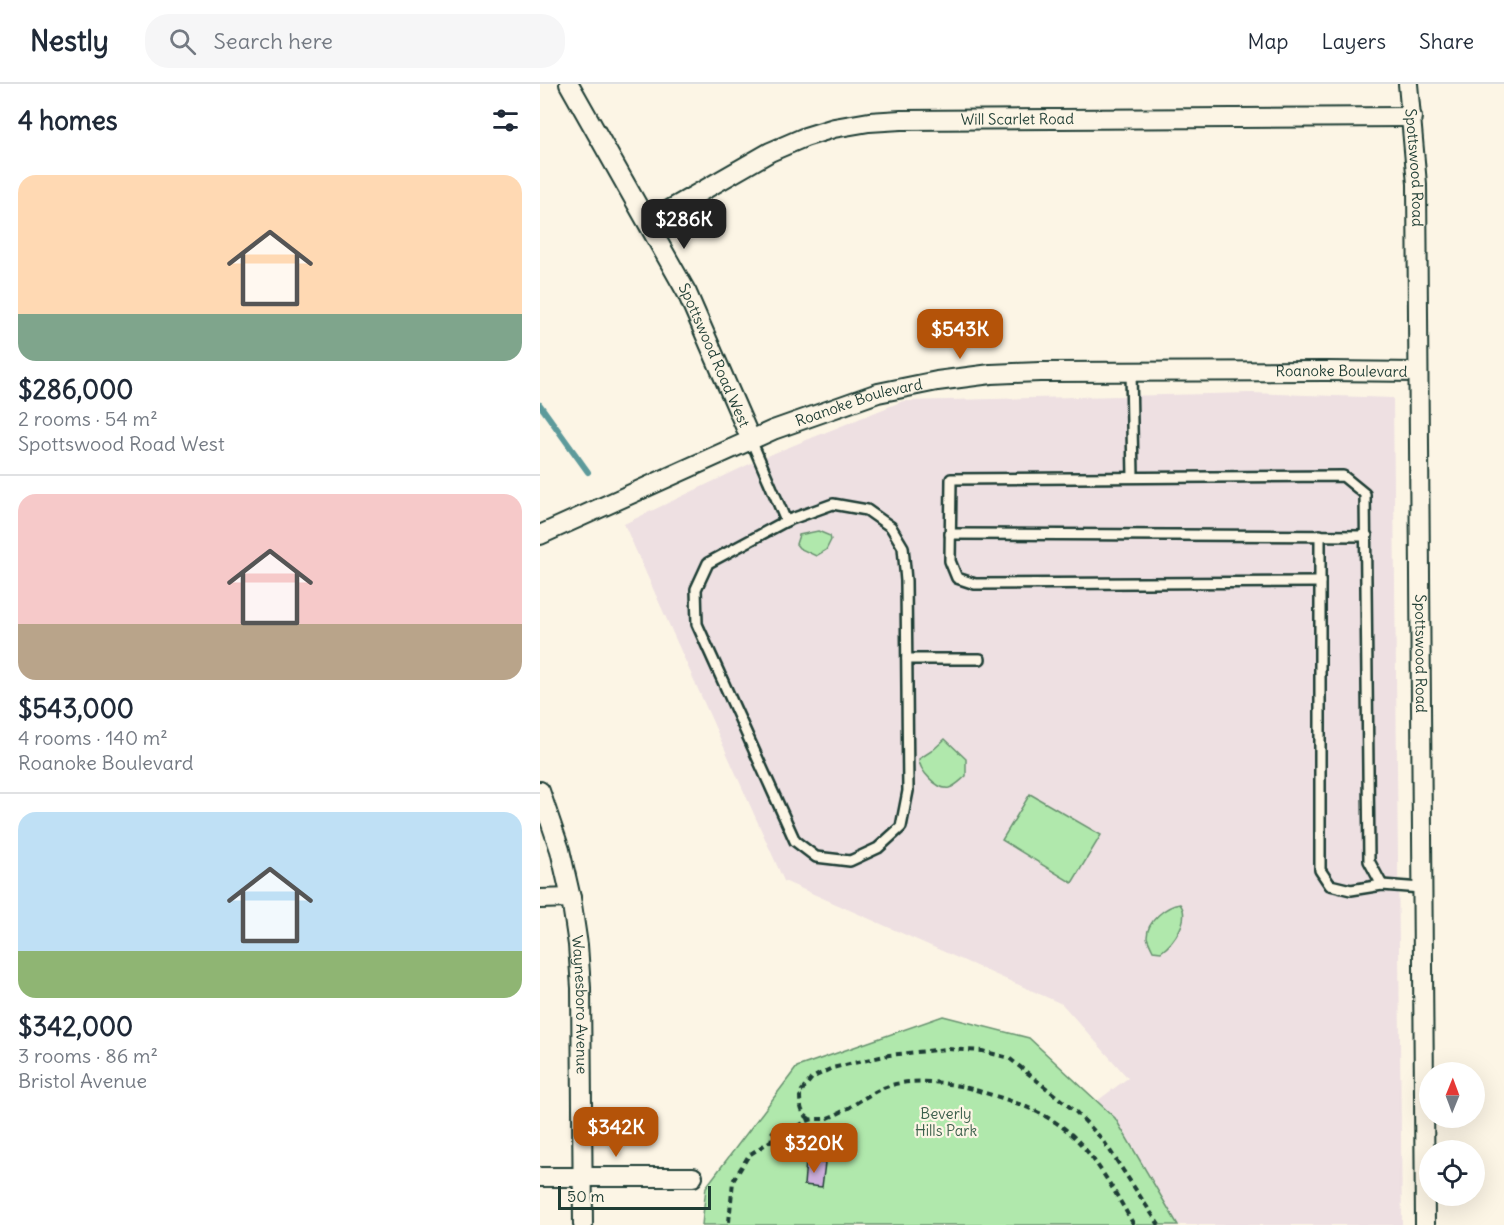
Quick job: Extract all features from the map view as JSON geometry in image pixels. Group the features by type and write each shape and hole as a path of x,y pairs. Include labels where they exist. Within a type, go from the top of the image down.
{"street":[{"name":"Spottswood Road West","path":"569,84 687,293 751,440"},
{"name":"Spottswood Road","path":"1408,84 1417,184 1425,1225"},
{"name":"Will Scarlet Road","path":"648,222 770,152 834,128 869,122 1412,117"},
{"name":"Roanoke Boulevard","path":"540,535 773,430 878,393 937,381 1001,374 1418,372"},
{"name":"Waynesboro Avenue","path":"540,791 560,850 571,898 578,945 581,987 583,1225"},
{"path":"540,899 571,898"},
{"path":"540,1177 582,1175 693,1177"}],"lane":[{"path":"1131,372 1133,477"},
{"path":"751,440 786,521"},
{"path":"1320,582 975,584 957,578 950,561 951,478 1343,476 1365,494 1369,861 1382,885"},
{"path":"833,504 867,510 891,527 903,547 906,580 908,791 900,827 878,848 850,861 816,857 795,841 697,624 696,589 708,563 786,521 833,504"},
{"path":"950,534 1367,536"},
{"path":"1320,535 1320,870 1330,885 1351,890 1382,885 1422,888"},
{"path":"907,659 980,659"}],"path":[{"path":"1134,1225 1111,1185 1084,1150 1063,1127 1034,1109 1006,1098 969,1088 933,1082 900,1083 869,1094 826,1119 811,1119 805,1116 800,1106 800,1093 812,1078 832,1068 889,1055 946,1049 982,1051 1009,1058 1076,1112 1103,1140 1159,1225"},
{"path":"790,1131 811,1119"},
{"path":"784,1127 790,1131 792,1139 787,1146 776,1145 772,1140 771,1134 775,1129 784,1127"},
{"path":"729,1222 733,1181 749,1155 772,1140"}],"shaded area":[{"path":"1252,393 1393,398 1402,1225 1178,1225 1115,1118 1097,1101 1128,1078 1062,1004 784,881 624,524 762,458 903,401"}],"green space":[{"path":"818,531 830,536 831,540 826,550 816,556 799,548 796,544 799,535"},
{"path":"945,739 966,759 966,776 949,788 934,783 922,768 919,759"},
{"path":"1030,794 1101,835 1072,883 1002,840"},
{"path":"1180,904 1184,916 1176,937 1161,952 1153,951 1147,937 1150,925 1163,911"},
{"name":"Beverly Hills Park","path":"943,1016 1029,1038 1115,1118 1178,1225 702,1225 706,1187 797,1067"}],"building":[{"path":"806,1161 825,1163 822,1187 804,1185"}],"waterway":[{"path":"540,405 588,472"}]}
